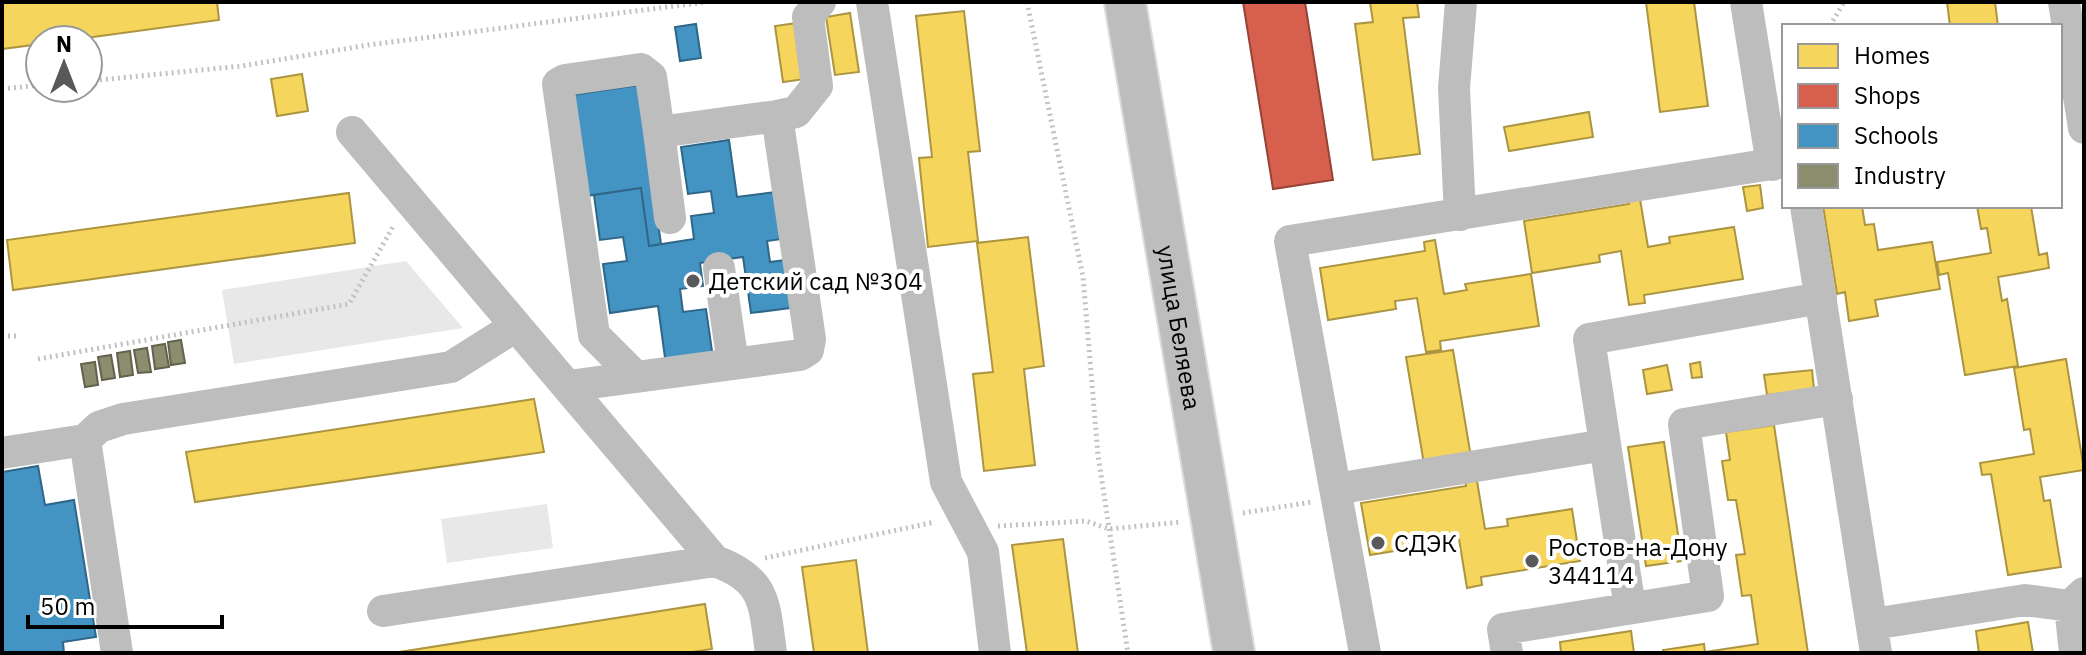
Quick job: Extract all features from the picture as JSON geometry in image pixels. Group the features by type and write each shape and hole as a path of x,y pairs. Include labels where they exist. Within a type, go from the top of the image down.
{"main road":[{"name":"улица Беляева","path":"1125,2 1234,653"}],"lane":[{"path":"659,132 796,112 817,86 808,17 820,2"},
{"path":"872,2 946,482 983,552 995,653"},
{"path":"1460,215 1454,88 1461,2"},
{"path":"1365,653 1290,241 1778,164 1746,2"},
{"path":"2064,2 2077,115"},
{"path":"636,377 594,335 558,84 565,80 648,71 670,218"},
{"path":"568,386 800,355 808,350 810,339 777,116"},
{"path":"352,132 568,386 729,566 764,599 771,653"},
{"path":"1806,208 1875,638 2025,600 2077,599 2075,653"},
{"path":"719,268 733,364"},
{"path":"1630,608 1589,339 1821,298"},
{"path":"2,453 85,440 99,427 123,419 451,367 516,326"},
{"path":"1507,653 1503,629 1708,596 1684,424 1837,399"},
{"path":"85,440 117,653"},
{"path":"1336,493 1605,445"},
{"path":"383,611 729,566"}],"path":[{"path":"104,79 242,66 368,45 706,2"},
{"path":"1027,2 1083,277 1092,400 1128,653"},
{"path":"1831,24 1844,2"},
{"path":"2,89 24,87"},
{"path":"38,359 349,304 409,198"},
{"path":"2,336 17,336"},
{"path":"1244,513 1336,493"},
{"path":"729,566 967,522 1086,521 1109,529 1179,522"}],"shaded area":[{"path":"406,261 463,328 234,364 222,290"},
{"path":"547,504 553,548 447,563 441,519"}],"building: Homes":[{"path":"2,2 217,2 219,20 104,36 104,24 24,24 24,46 2,49"},
{"path":"1370,2 1417,2 1419,17 1403,18 1420,154 1373,160 1355,24 1373,22"},
{"path":"1646,2 1694,2 1708,106 1660,112"},
{"path":"1947,2 1995,2 1998,24 1950,24"},
{"path":"964,11 980,151 968,152 978,241 928,247 919,158 932,157 916,16"},
{"path":"850,13 859,72 835,75 826,17"},
{"path":"797,23 805,79 783,82 775,26"},
{"path":"302,74 308,111 277,116 271,79"},
{"path":"1589,112 1593,137 1509,151 1504,127"},
{"path":"1760,185 1763,208 1747,211 1743,187"},
{"path":"349,193 355,243 13,290 7,240"},
{"path":"1639,193 1648,247 1670,243 1669,237 1734,227 1743,279 1644,295 1645,303 1629,305 1621,251 1599,255 1600,262 1532,273 1524,221 1629,204 1627,195"},
{"path":"1823,208 1862,208 1865,225 1874,224 1878,250 1932,242 1940,289 1875,300 1878,316 1849,321 1845,292 1837,294"},
{"path":"1977,208 2031,208 2039,255 2047,253 2049,268 1998,277 2002,301 2007,299 2018,366 1965,375 1948,273 1939,275 1937,262 1991,253 1987,228 1981,229"},
{"path":"1028,237 1044,366 1024,369 1035,465 984,471 973,374 993,372 977,243"},
{"path":"1435,240 1444,294 1467,290 1465,284 1531,274 1539,326 1440,341 1441,350 1426,352 1417,298 1395,301 1396,309 1328,320 1320,268 1425,251 1424,242"},
{"path":"1453,350 1472,463 1425,470 1406,357"},
{"path":"2066,359 2084,470 2040,477 2044,501 2050,500 2061,567 2008,575 1991,474 1982,475 1980,463 2034,454 2030,429 2024,430 2014,368"},
{"path":"1700,362 1702,377 1692,378 1690,364"},
{"path":"1667,365 1672,390 1647,394 1643,370"},
{"path":"1812,370 1814,389 1767,395 1764,375"},
{"path":"534,399 544,452 195,502 186,452"},
{"path":"1774,425 1808,653 1663,653 1663,650 1704,644 1705,652 1758,644 1751,595 1742,596 1736,555 1745,554 1736,500 1728,500 1722,461 1730,460 1726,432"},
{"path":"1664,442 1682,561 1646,566 1628,447"},
{"path":"1476,475 1485,529 1508,526 1507,519 1572,509 1580,561 1481,577 1482,585 1467,588 1458,533 1436,537 1437,544 1370,555 1361,503 1466,486 1465,477"},
{"path":"1063,539 1078,653 1027,653 1012,545"},
{"path":"856,560 868,653 814,653 802,567"},
{"path":"705,604 712,649 686,653 393,653"},
{"path":"2028,622 2033,653 1979,653 1976,631"},
{"path":"1631,631 1634,653 1561,653 1560,642"}],"building: Shops":[{"path":"1243,2 1305,2 1333,180 1273,189"}],"building: Schools":[{"path":"696,24 701,58 680,61 675,27"},
{"path":"639,85 661,244 649,246 641,188 586,196 572,95"},
{"path":"729,140 737,197 782,191 789,238 767,241 770,262 792,259 799,307 751,313 743,257 700,263 703,286 680,289 683,312 706,309 713,358 666,365 658,306 610,313 603,264 627,261 623,237 600,240 594,195 641,188 649,246 694,239 691,216 714,213 711,191 688,194 681,147"},
{"path":"38,466 45,505 74,500 96,637 63,642 64,653 2,653 2,472"}],"building: Industry":[{"path":"181,340 185,363 171,365 168,342"},
{"path":"165,344 169,367 155,369 152,346"},
{"path":"147,348 151,372 138,373 134,350"},
{"path":"130,351 133,375 120,377 117,353"},
{"path":"111,355 115,378 102,380 98,357"},
{"path":"95,362 98,385 85,387 81,364"}],"place":[{"name":"Детский сад №304","path":"693,281"},
{"name":"СДЭК","path":"1378,543"},
{"name":"Ростов-на-Дону 344114","path":"1532,561"}]}
